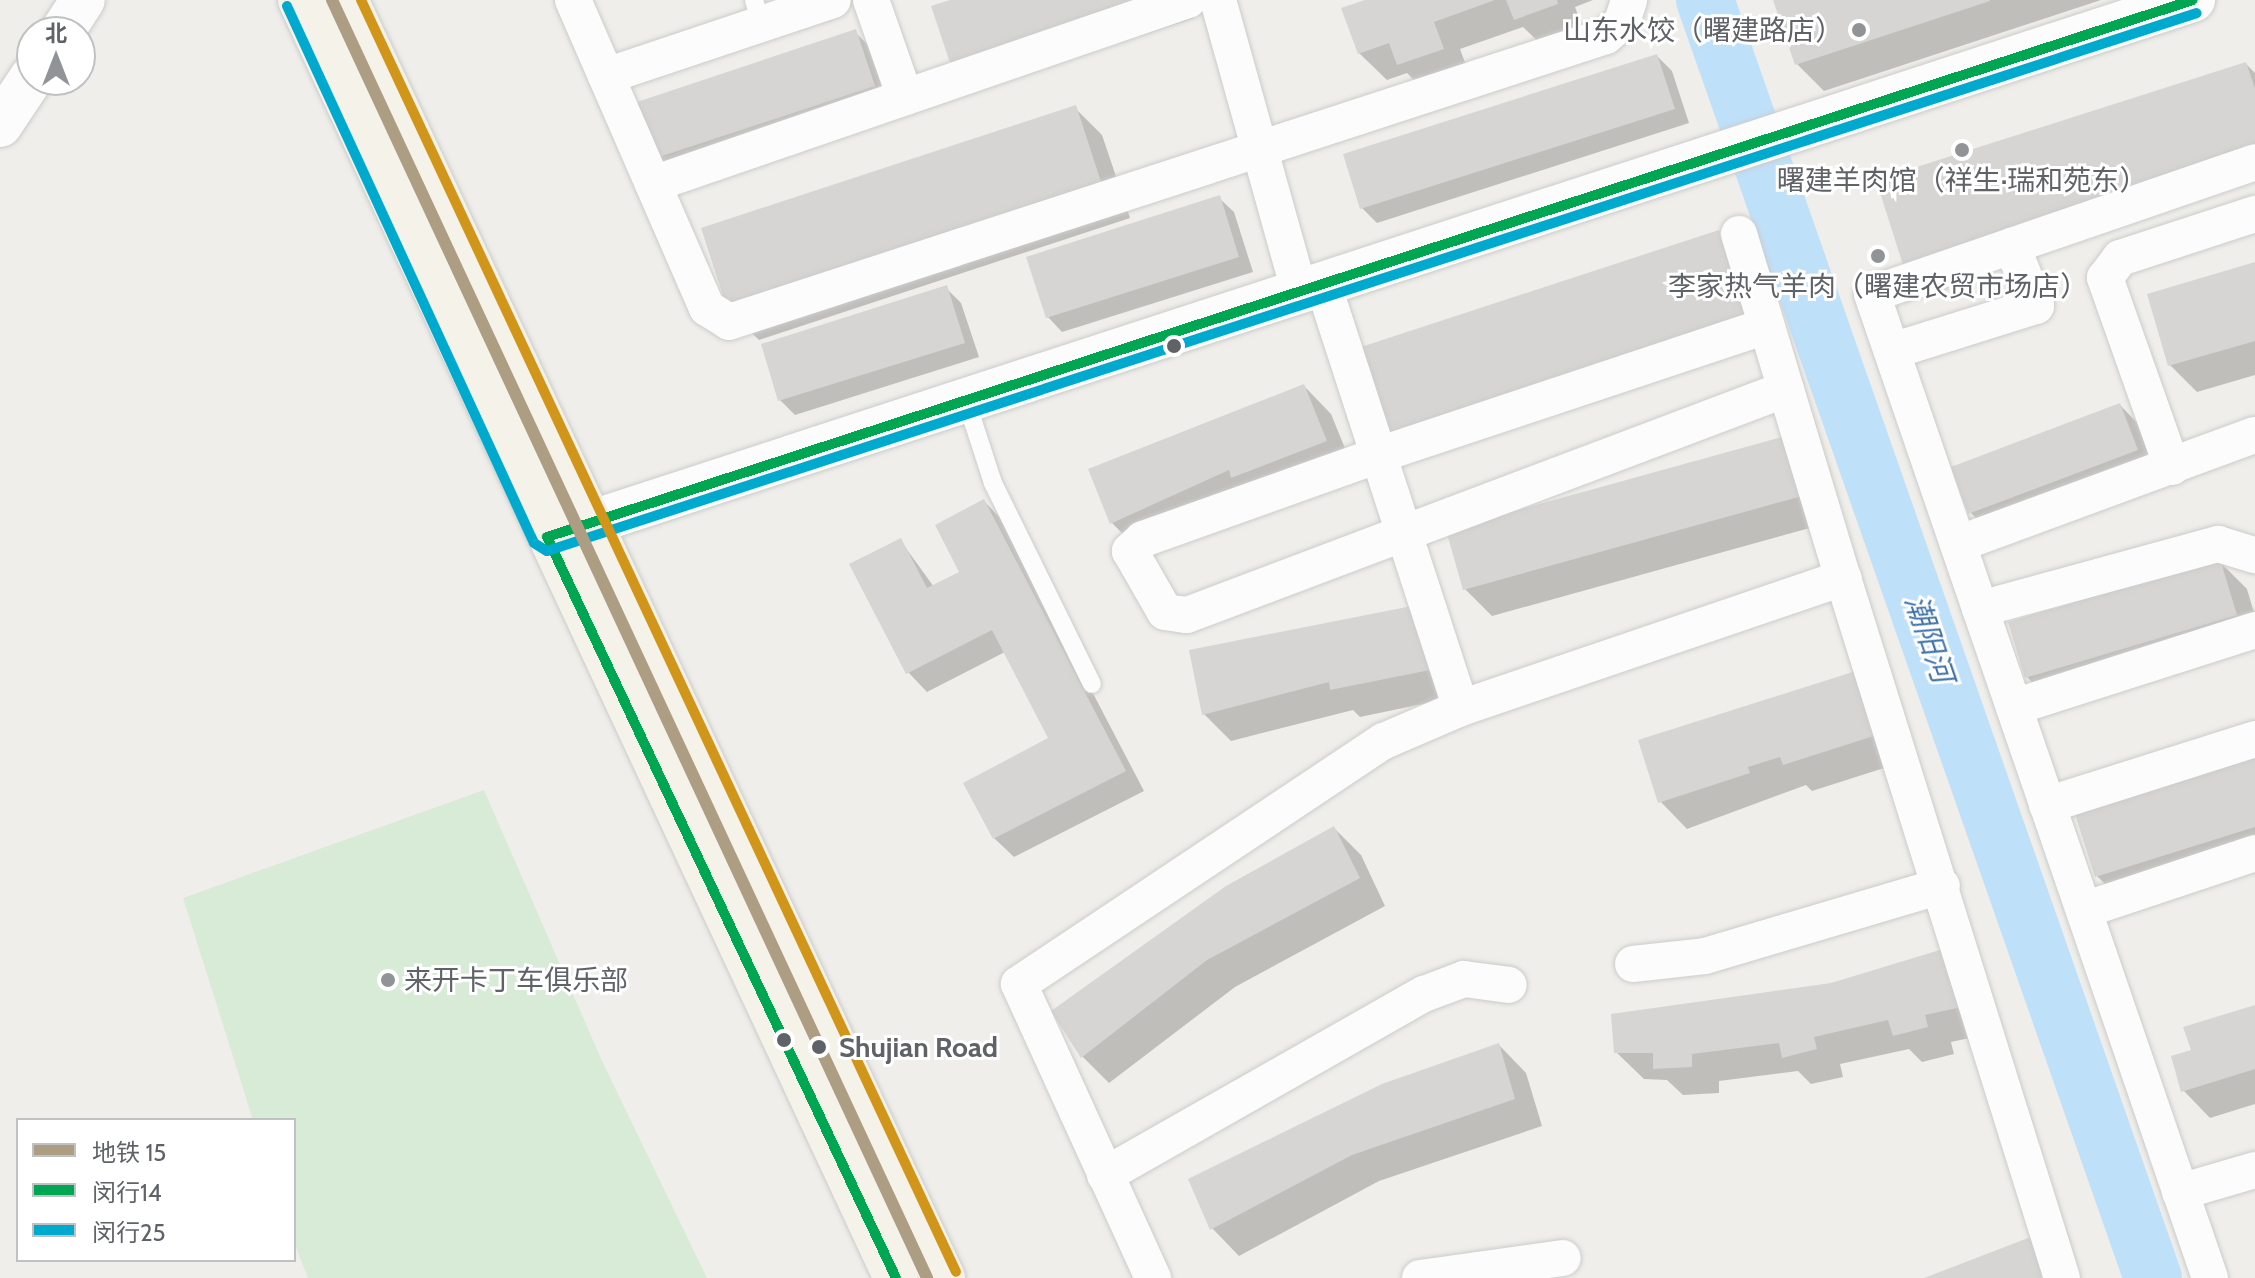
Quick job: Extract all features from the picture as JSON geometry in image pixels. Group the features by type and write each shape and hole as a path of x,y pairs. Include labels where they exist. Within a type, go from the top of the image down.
{"main road":[{"path":"300,0 547,537 896,1278"},
{"path":"346,0 943,1278"}],"street":[{"path":"573,0 707,308 729,322 1606,36 1622,22 1629,0"},
{"path":"606,76 758,12 833,0"},
{"path":"871,0 905,97"},
{"path":"653,184 1188,0"},
{"path":"1218,0 1259,148 1311,288 1379,455 1461,708"},
{"path":"547,537 2184,1"},
{"path":"0,125 19,96"},
{"path":"2210,1278 1872,294 2255,162"},
{"path":"2172,467 2105,278 2120,258 2255,214"},
{"path":"1739,234 2062,1278"},
{"path":"1892,351 2036,306 2012,246"},
{"path":"1766,326 1379,455 1143,539 1130,551 1165,612 1187,615 1786,389"},
{"path":"1958,544 2255,435"},
{"path":"1980,609 2218,544 2255,555"},
{"path":"1153,1278 1019,984 1384,741 1461,708 1843,578"},
{"path":"2014,707 2255,630"},
{"path":"2047,805 2255,739"},
{"path":"2084,910 2255,853"},
{"path":"1633,964 1705,956 1942,886"},
{"path":"1105,1175 1424,994 1464,979 1509,985"},
{"path":"2180,1192 2255,1170"},
{"path":"1420,1278 1563,1258"}],"lane":[{"path":"966,400 993,483 1092,684"}],"green space":[{"name":"来开卡丁车俱乐部","path":"484,790 602,1061 707,1278 308,1278 296,1247 296,1118 252,1118 183,898"}],"building":[{"path":"950,0 1139,1 950,63 931,6"},
{"path":"1365,0 1495,0 1434,22 1444,49 1397,65 1389,43 1358,54 1341,8"},
{"path":"1506,0 1557,0 1558,4 1514,20"},
{"path":"1773,0 1990,0 1990,1 1795,65"},
{"path":"856,29 875,86 656,158 637,102"},
{"path":"1657,54 1675,109 1360,209 1343,154"},
{"path":"2246,62 2255,89 2255,155 1904,268 1876,180"},
{"path":"1076,105 1104,191 729,314 701,228"},
{"path":"1220,195 1239,257 1046,318 1026,257"},
{"path":"1719,230 1749,321 1392,438 1361,347"},
{"path":"2255,262 2255,341 2168,366 2147,294"},
{"path":"947,285 965,343 778,401 761,344"},
{"path":"1304,384 1327,441 1231,478 1229,470 1110,524 1088,469"},
{"path":"2120,403 2138,450 1968,514 1951,467"},
{"path":"1785,436 1802,496 1463,590 1446,530"},
{"path":"984,499 1126,771 993,839 963,783 1048,738 992,630 906,674 849,564 901,538 927,588 959,572 935,525"},
{"path":"2220,559 2237,615 2025,678 2008,622"},
{"path":"1417,605 1430,670 1330,690 1329,682 1202,715 1189,650"},
{"path":"1859,670 1880,734 1783,765 1780,757 1748,767 1750,773 1658,803 1638,740"},
{"path":"2255,754 2255,827 2095,877 2074,811"},
{"path":"1334,826 1360,878 1207,960 1081,1058 1051,1011 1226,886"},
{"path":"1953,946 1971,1005 1925,1015 1928,1027 1893,1036 1888,1020 1814,1037 1817,1049 1782,1058 1779,1043 1692,1054 1692,1067 1653,1069 1653,1053 1614,1053 1611,1014 1831,983"},
{"path":"2255,1005 2255,1069 2181,1092 2171,1056 2191,1050 2183,1027"},
{"path":"1499,1043 1515,1099 1352,1155 1210,1230 1188,1179 1382,1084"},
{"path":"2044,1232 2055,1278 1924,1278"}],"waterway":[{"name":"潮阳河","path":"1705,0 2153,1278"}],"metro line":[{"name":"15","path":"332,0 927,1278"}],"transit line":[{"path":"361,0 956,1272"},
{"name":"闵行14","path":"896,1278 547,537 2193,0"},
{"name":"闵行25","path":"287,6 534,543 547,551 2197,13"}],"place":[{"name":"山东水饺（曙建路店）","path":"1859,30"},
{"name":"曙建羊肉馆（祥生·瑞和苑东）","path":"1962,150"},
{"name":"李家热气羊肉（曙建农贸市场店）","path":"1878,256"},
{"name":"来开卡丁车俱乐部","path":"388,980"},
{"name":"Shujian Road","path":"819,1047"}]}
